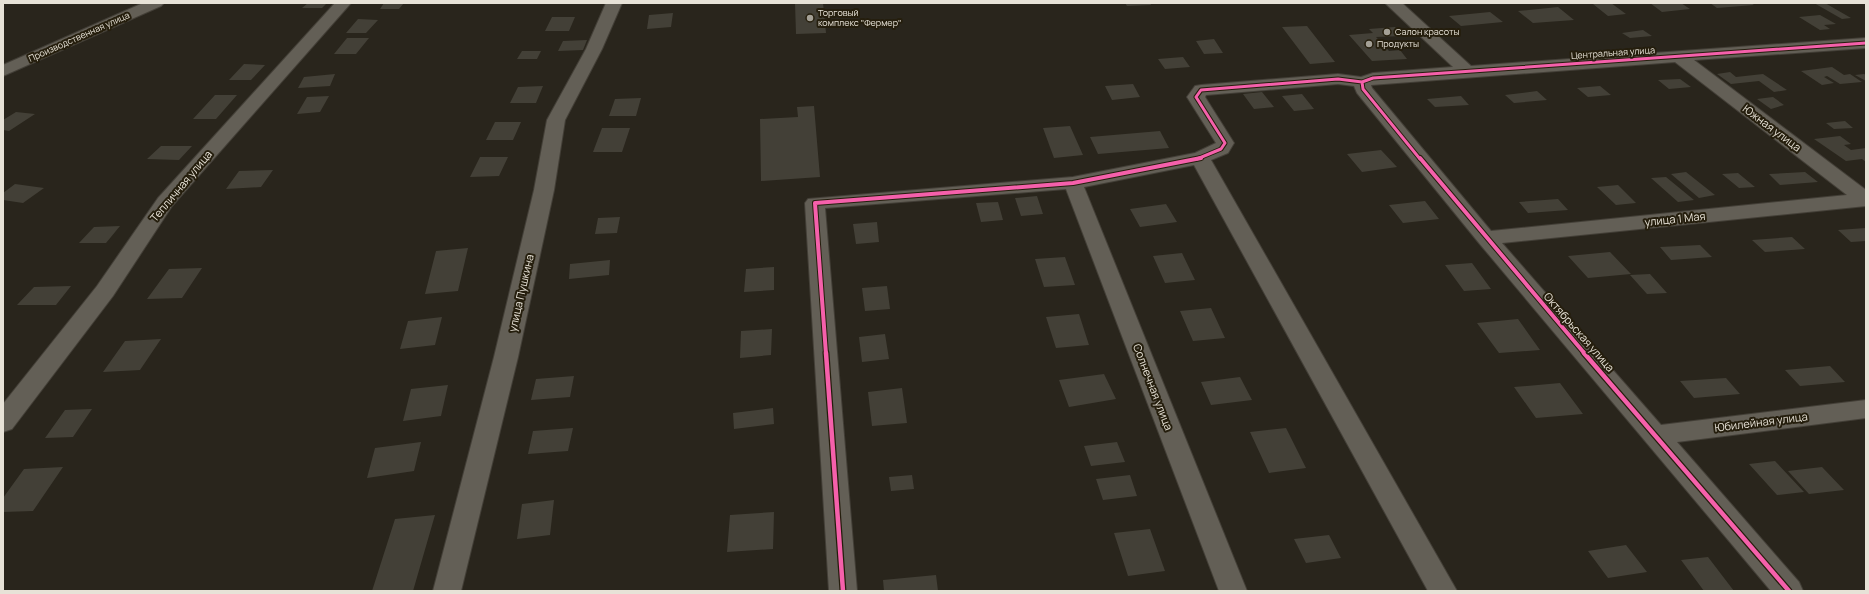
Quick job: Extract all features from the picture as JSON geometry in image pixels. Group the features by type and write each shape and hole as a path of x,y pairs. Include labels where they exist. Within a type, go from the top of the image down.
{"street":[{"name":"Производственная улица","path":"3,71 156,3"},
{"name":"Тепличная улица","path":"5,420 105,291 165,202 342,3"},
{"name":"улица Пушкина","path":"447,591 506,357 544,190 556,120 594,49 614,3"},
{"path":"1393,3 1468,72"},
{"name":"Центральная улица","path":"1362,82 1373,78 1866,43"},
{"name":"Южная улица","path":"1678,56 1865,199"},
{"path":"843,591 815,203 1073,183 1200,158 1221,149 1224,143 1196,97 1201,90 1338,79 1362,82"},
{"name":"Октябрьская улица","path":"1362,82 1363,89 1486,238 1789,591"},
{"path":"1200,158 1443,591"},
{"name":"Солнечная улица","path":"1073,183 1233,591"},
{"name":"улица 1 Мая","path":"1486,238 1865,199"},
{"name":"Юбилейная улица","path":"1656,435 1866,409"}],"building":[{"path":"308,3 327,3 322,8 302,8"},
{"path":"384,3 404,3 399,9 380,9"},
{"name":"Торговый комплекс \"Фермер\"","path":"795,3 823,3 826,33 796,34"},
{"path":"1125,3 1150,3 1151,5 1127,6"},
{"path":"1611,3 1626,14 1608,16 1593,4"},
{"path":"1650,3 1681,3 1690,9 1662,12"},
{"path":"1710,3 1751,3 1754,5 1717,8"},
{"path":"1814,3 1825,3 1851,18 1842,19"},
{"path":"1558,7 1574,20 1533,23 1518,11"},
{"path":"1490,12 1503,22 1461,26 1449,16"},
{"path":"673,13 671,27 647,29 649,15"},
{"path":"1820,15 1836,24 1824,25 1830,29 1820,30 1799,17"},
{"path":"552,17 575,17 569,31 545,31"},
{"path":"358,19 378,20 366,33 346,33"},
{"path":"1307,26 1335,62 1310,64 1282,27"},
{"name":"Продукты","path":"1395,27 1403,36 1376,37 1389,51 1400,50 1407,59 1372,61 1349,35 1373,33 1369,29"},
{"path":"1643,30 1652,36 1630,38 1622,33"},
{"path":"347,38 369,38 356,54 334,54"},
{"path":"1214,39 1223,53 1204,54 1196,41"},
{"path":"587,40 583,50 558,51 563,41"},
{"path":"522,51 541,51 537,59 517,59"},
{"path":"1183,57 1190,67 1165,69 1158,59"},
{"path":"244,64 265,65 251,80 229,80"},
{"path":"1832,67 1844,75 1850,74 1862,82 1840,84 1827,76 1824,77 1834,83 1822,85 1801,71"},
{"path":"1730,72 1736,77 1763,74 1787,90 1774,92 1759,81 1731,84 1717,74"},
{"path":"335,74 330,86 298,88 304,77"},
{"path":"1855,75 1866,75 1866,81"},
{"path":"1680,79 1691,87 1669,89 1658,80"},
{"path":"1133,84 1140,97 1112,100 1105,86"},
{"path":"543,86 536,103 510,103 518,87"},
{"path":"1600,86 1611,95 1588,97 1577,88"},
{"path":"1537,91 1547,100 1514,103 1505,95"},
{"path":"1262,92 1274,107 1254,109 1243,94"},
{"path":"1302,94 1314,109 1294,111 1282,96"},
{"path":"215,95 237,95 216,119 193,119"},
{"path":"329,96 320,112 297,114 307,97"},
{"path":"1461,96 1469,105 1435,107 1427,99"},
{"path":"1773,97 1784,105 1771,109 1757,99"},
{"path":"641,98 636,116 609,116 615,99"},
{"path":"814,106 820,177 761,181 760,119 798,117 797,107"},
{"path":"16,112 35,114 9,131 3,130 3,120"},
{"path":"1845,121 1853,128 1834,129 1826,123"},
{"path":"495,122 521,122 513,140 486,140"},
{"path":"1070,126 1083,155 1054,158 1043,128"},
{"path":"602,128 630,128 622,152 593,152"},
{"path":"1160,131 1169,148 1098,154 1090,137"},
{"path":"1840,136 1851,144 1844,145 1851,150 1866,148 1866,162 1862,159 1846,161 1814,139"},
{"path":"161,146 192,146 179,160 147,159"},
{"path":"1381,150 1397,167 1362,172 1347,154"},
{"path":"480,157 508,157 499,176 470,177"},
{"path":"273,170 261,187 226,189 239,171"},
{"path":"1686,172 1715,195 1699,198 1671,174"},
{"path":"1805,172 1818,182 1780,185 1769,174"},
{"path":"1738,173 1755,187 1739,188 1722,174"},
{"path":"1666,177 1694,200 1678,202 1651,178"},
{"path":"15,184 44,188 23,203 3,200 3,193"},
{"path":"1618,185 1636,203 1616,205 1597,187"},
{"path":"1037,196 1043,214 1021,216 1015,198"},
{"path":"1558,199 1568,210 1528,213 1519,202"},
{"path":"1425,201 1439,219 1403,223 1389,205"},
{"path":"998,202 1003,220 981,222 976,203"},
{"path":"1166,204 1177,222 1140,227 1130,209"},
{"path":"620,217 617,233 595,234 598,218"},
{"path":"877,222 879,242 856,244 853,224"},
{"path":"120,226 106,243 79,243 94,227"},
{"path":"1866,228 1866,241 1851,242 1838,230"},
{"path":"1792,237 1805,249 1765,252 1752,240"},
{"path":"1700,245 1712,257 1671,260 1660,247"},
{"path":"468,248 458,291 425,294 436,251"},
{"path":"1610,252 1631,274 1588,278 1568,256"},
{"path":"1182,253 1195,280 1165,283 1153,256"},
{"path":"1065,257 1075,285 1044,287 1035,259"},
{"path":"610,260 609,275 569,279 570,264"},
{"path":"1472,263 1491,289 1464,291 1445,265"},
{"path":"774,267 774,290 744,292 746,269"},
{"path":"202,268 182,298 147,299 169,269"},
{"path":"1650,274 1667,293 1647,294 1630,275"},
{"path":"71,286 56,305 17,305 34,287"},
{"path":"887,286 890,309 865,311 862,288"},
{"path":"1211,308 1225,338 1193,341 1180,311"},
{"path":"1079,314 1089,345 1056,348 1046,317"},
{"path":"442,317 435,345 400,349 408,321"},
{"path":"1518,319 1540,350 1499,353 1477,323"},
{"path":"772,329 771,355 740,358 741,331"},
{"path":"885,334 889,359 862,362 859,337"},
{"path":"161,339 140,370 103,372 125,341"},
{"path":"1830,366 1845,382 1800,386 1785,370"},
{"path":"1104,374 1116,399 1069,407 1059,380"},
{"path":"574,376 570,397 531,400 536,379"},
{"path":"1240,377 1252,400 1211,405 1201,382"},
{"path":"1726,378 1740,394 1694,398 1680,381"},
{"path":"1560,383 1583,414 1536,418 1514,387"},
{"path":"448,385 441,416 403,421 411,389"},
{"path":"902,388 907,423 872,426 868,392"},
{"path":"773,408 774,424 734,429 733,413"},
{"path":"92,409 73,437 45,438 65,410"},
{"path":"573,428 568,451 528,454 533,431"},
{"path":"1286,428 1306,468 1269,473 1250,432"},
{"path":"421,442 414,471 367,478 375,448"},
{"path":"1117,442 1125,462 1091,466 1084,446"},
{"path":"1775,461 1804,492 1777,495 1749,464"},
{"path":"63,467 33,511 3,512 3,498 24,469"},
{"path":"1822,467 1844,490 1809,494 1788,471"},
{"path":"912,475 914,489 891,491 889,477"},
{"path":"1130,475 1137,496 1103,500 1096,479"},
{"path":"554,500 550,535 517,539 522,504"},
{"path":"774,512 773,549 727,552 730,515"},
{"path":"435,515 413,591 372,591 395,519"},
{"path":"1150,529 1165,571 1128,576 1114,533"},
{"path":"1329,535 1341,558 1306,563 1294,539"},
{"path":"1626,545 1647,572 1608,578 1588,551"},
{"path":"1708,557 1734,591 1704,591 1681,560"},
{"path":"936,575 938,591 884,591 883,580"}],"cycle path":[{"path":"843,591 815,203 1073,183 1200,158 1221,149 1225,143 1196,97 1201,90 1338,79 1362,82 1373,78 1866,43"},
{"path":"1362,82 1363,89 1486,238 1789,591"}],"place":[{"name":"Торговый комплекс \"Фермер\"","path":"810,18"},
{"name":"Салон красоты","path":"1387,32"},
{"name":"Продукты","path":"1369,44"}]}
